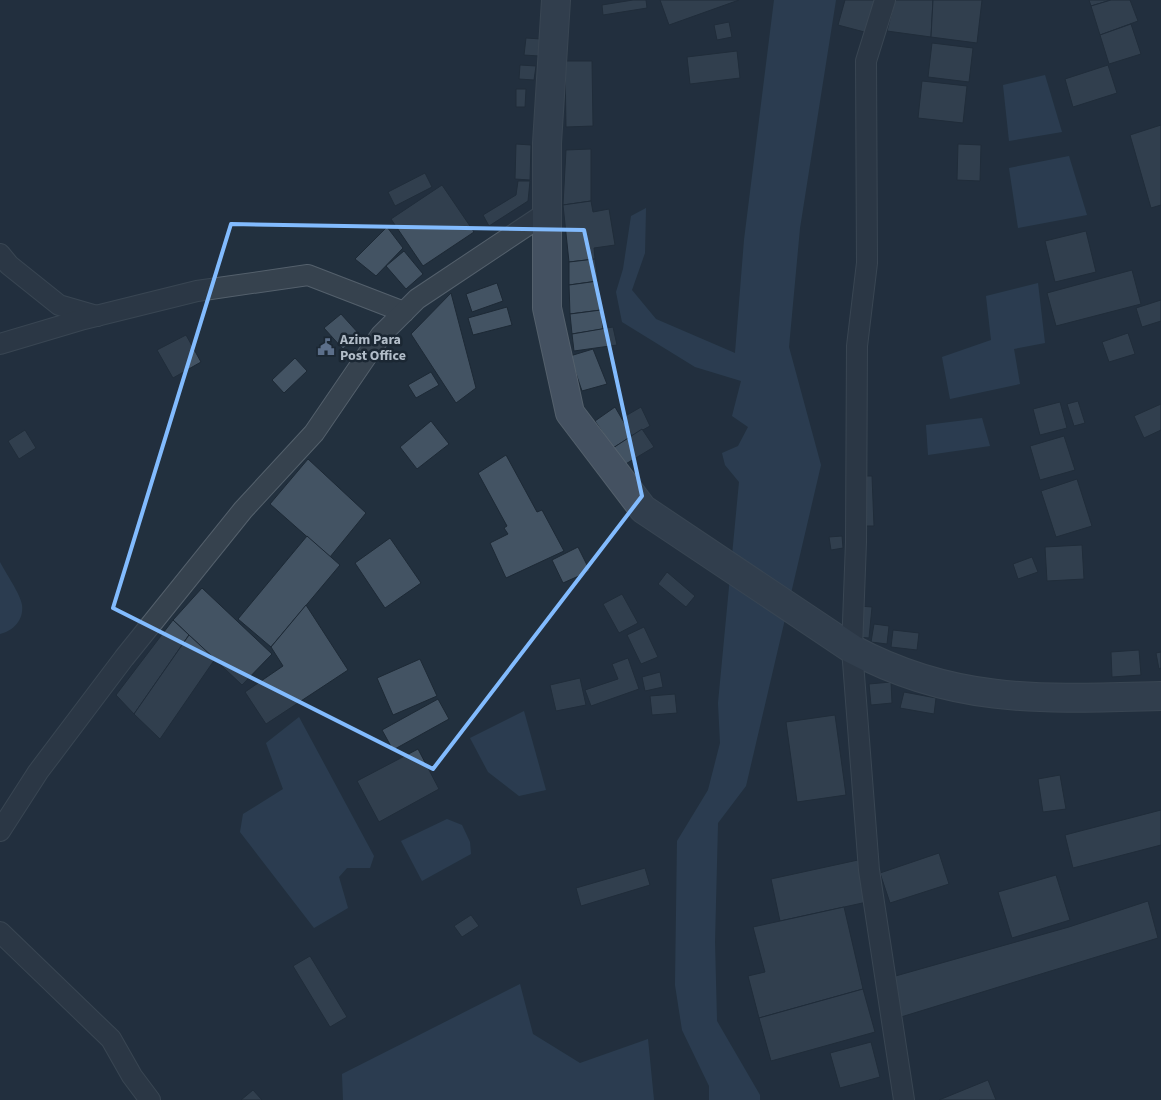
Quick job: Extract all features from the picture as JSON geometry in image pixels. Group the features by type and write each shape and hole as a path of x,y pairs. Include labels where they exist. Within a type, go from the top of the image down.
{"main road":[{"path":"556,0 550,64 546,213 547,308 570,413 643,510 852,649 882,665 913,677 990,695 1055,698 1161,696"}],"street":[{"path":"885,0 866,61 866,263 857,346 856,542 852,649 869,870 904,1100"},
{"path":"0,831 38,772 124,658 243,510 314,433 381,335 417,299 546,213"},
{"path":"0,254 9,265 58,305 97,316"},
{"path":"0,344 97,316 197,291 308,275 404,312"},
{"path":"0,932 111,1039 132,1076 150,1100"}],"highlighted area":[{"path":"231,224 584,230 642,496 433,769 113,608"}],"water":[{"path":"774,0 836,0 800,228 789,347 821,465 746,786 718,823 715,942 717,1021 760,1095 760,1100 709,1100 709,1086 682,1030 675,985 677,841 708,790 720,743 718,703 739,482 725,465 722,453 738,446 748,427 732,416 741,381 695,367 622,322 616,292 623,269 631,216 646,208 645,253 632,290 656,319 735,353 744,240"},
{"path":"1045,75 1062,132 1009,141 1003,85"},
{"path":"1069,156 1087,215 1018,228 1009,168"},
{"path":"1038,283 1045,343 1014,349 1020,384 950,399 942,357 991,340 986,296"},
{"path":"982,418 990,446 928,455 926,425"},
{"path":"0,562 19,595 22,610 17,624 5,633 0,634"},
{"path":"524,711 546,790 519,796 488,772 470,738"},
{"path":"299,717 374,856 370,868 347,868 339,877 348,908 314,928 240,832 243,814 283,789 266,743"},
{"path":"447,819 462,825 470,842 471,854 422,881 401,841"},
{"path":"520,984 533,1034 580,1063 648,1039 654,1100 343,1100 342,1074"}],"building":[{"path":"646,0 647,8 603,15 602,5"},
{"path":"660,0 739,0 669,25"},
{"path":"845,0 881,0 872,34 838,25"},
{"path":"895,0 933,0 931,37 887,31"},
{"path":"933,0 982,0 977,43 931,37"},
{"path":"1089,0 1111,0 1091,6"},
{"path":"1111,0 1130,0 1138,21 1100,35 1091,6"},
{"path":"729,22 732,37 717,40 714,25"},
{"path":"1131,24 1141,54 1109,64 1100,35"},
{"path":"526,38 541,39 539,56 524,55"},
{"path":"932,43 973,48 969,82 928,77"},
{"path":"737,51 740,78 690,84 687,57"},
{"path":"565,61 592,61 593,126 566,127"},
{"path":"520,65 536,66 534,80 519,79"},
{"path":"1108,65 1117,93 1073,107 1065,79"},
{"path":"922,81 967,86 963,123 918,118"},
{"path":"516,89 526,89 525,107 516,107"},
{"path":"1161,125 1161,205 1151,208 1130,135"},
{"path":"516,144 531,145 530,180 515,179"},
{"path":"958,144 981,145 980,181 957,180"},
{"path":"591,149 591,201 563,205 566,150"},
{"path":"425,173 432,187 395,206 388,192"},
{"path":"518,181 530,181 528,201 489,226 483,215 516,195"},
{"path":"442,185 474,232 423,266 391,219"},
{"path":"591,201 593,212 609,209 615,245 594,248 595,259 569,262 563,205"},
{"path":"387,227 403,248 376,276 355,259"},
{"path":"1086,231 1096,272 1055,282 1045,241"},
{"path":"404,251 423,274 406,289 386,266"},
{"path":"595,259 598,281 569,285 569,262"},
{"path":"1132,270 1141,304 1056,326 1047,293"},
{"path":"598,281 601,310 570,314 569,285"},
{"path":"497,283 503,301 472,312 466,294"},
{"path":"451,293 476,388 456,403 411,334"},
{"path":"1161,300 1161,321 1142,327 1136,308"},
{"path":"507,307 512,325 473,335 468,318"},
{"path":"601,310 603,329 572,334 570,314"},
{"path":"341,314 360,335 343,349 324,328"},
{"path":"613,327 617,345 574,351 572,334"},
{"path":"1128,333 1135,354 1109,362 1102,342"},
{"path":"186,335 201,362 173,378 157,350"},
{"path":"593,349 607,384 582,391 570,356"},
{"path":"295,358 307,371 284,393 272,380"},
{"path":"431,372 439,385 416,398 408,385"},
{"path":"1078,401 1085,423 1074,426 1067,404"},
{"path":"1060,402 1067,428 1040,435 1033,409"},
{"path":"1161,404 1161,430 1144,438 1134,416"},
{"path":"615,407 632,436 613,448 595,421"},
{"path":"641,407 650,426 632,436 622,418"},
{"path":"431,421 449,444 417,469 400,447"},
{"path":"642,429 654,447 624,465 613,448"},
{"path":"25,430 36,448 19,459 8,441"},
{"path":"1064,436 1075,470 1040,480 1030,446"},
{"path":"506,455 537,512 542,510 564,551 506,578 490,543 508,534 504,528 507,526 478,473"},
{"path":"308,459 366,513 330,557 270,504"},
{"path":"858,476 872,476 874,526 860,526"},
{"path":"1077,479 1092,526 1056,537 1041,491"},
{"path":"307,536 340,565 271,647 238,619"},
{"path":"842,536 843,548 831,550 829,537"},
{"path":"390,538 421,583 385,608 355,563"},
{"path":"1082,545 1084,579 1047,581 1045,547"},
{"path":"578,547 590,571 563,583 552,560"},
{"path":"1032,557 1038,572 1018,579 1013,564"},
{"path":"667,572 695,596 686,607 658,584"},
{"path":"202,588 272,654 242,685 173,620"},
{"path":"622,594 638,623 619,633 603,604"},
{"path":"306,605 348,670 266,724 245,692 283,666 271,647"},
{"path":"859,606 872,607 869,638 856,637"},
{"path":"173,620 189,635 134,714 116,695"},
{"path":"874,624 889,626 887,644 871,642"},
{"path":"644,627 658,657 641,664 627,635"},
{"path":"893,630 919,633 917,650 891,647"},
{"path":"189,635 215,659 160,739 134,714"},
{"path":"1139,650 1141,675 1112,677 1111,652"},
{"path":"1161,652 1161,668 1159,669 1156,653"},
{"path":"628,658 639,689 591,706 585,690 618,679 612,664"},
{"path":"420,659 437,696 393,715 377,678"},
{"path":"660,672 663,687 645,691 642,677"},
{"path":"580,678 586,705 556,711 550,685"},
{"path":"891,682 892,703 871,705 869,684"},
{"path":"904,692 936,698 934,714 900,708"},
{"path":"675,694 677,713 652,715 650,696"},
{"path":"438,699 449,719 393,750 382,730"},
{"path":"835,715 846,795 797,802 786,722"},
{"path":"418,749 439,789 379,822 357,781"},
{"path":"1060,775 1066,809 1043,812 1038,779"},
{"path":"1161,810 1161,845 1073,868 1065,835"},
{"path":"939,853 949,884 890,903 880,873"},
{"path":"858,860 867,902 780,921 771,879"},
{"path":"645,868 650,885 581,906 576,888"},
{"path":"1056,875 1070,920 1012,938 998,892"},
{"path":"1148,901 1158,938 901,1017 892,977 1069,927"},
{"path":"844,907 863,989 759,1018 748,976 765,972 753,927"},
{"path":"471,915 479,926 462,937 454,926"},
{"path":"310,956 347,1017 330,1027 293,966"},
{"path":"863,989 875,1032 771,1061 759,1018"},
{"path":"871,1042 880,1077 840,1088 830,1053"},
{"path":"988,1080 996,1100 939,1100"},
{"path":"253,1090 262,1100 241,1100"}],"place":[{"name":"Azim Para Post Office","path":"326,347"}]}
